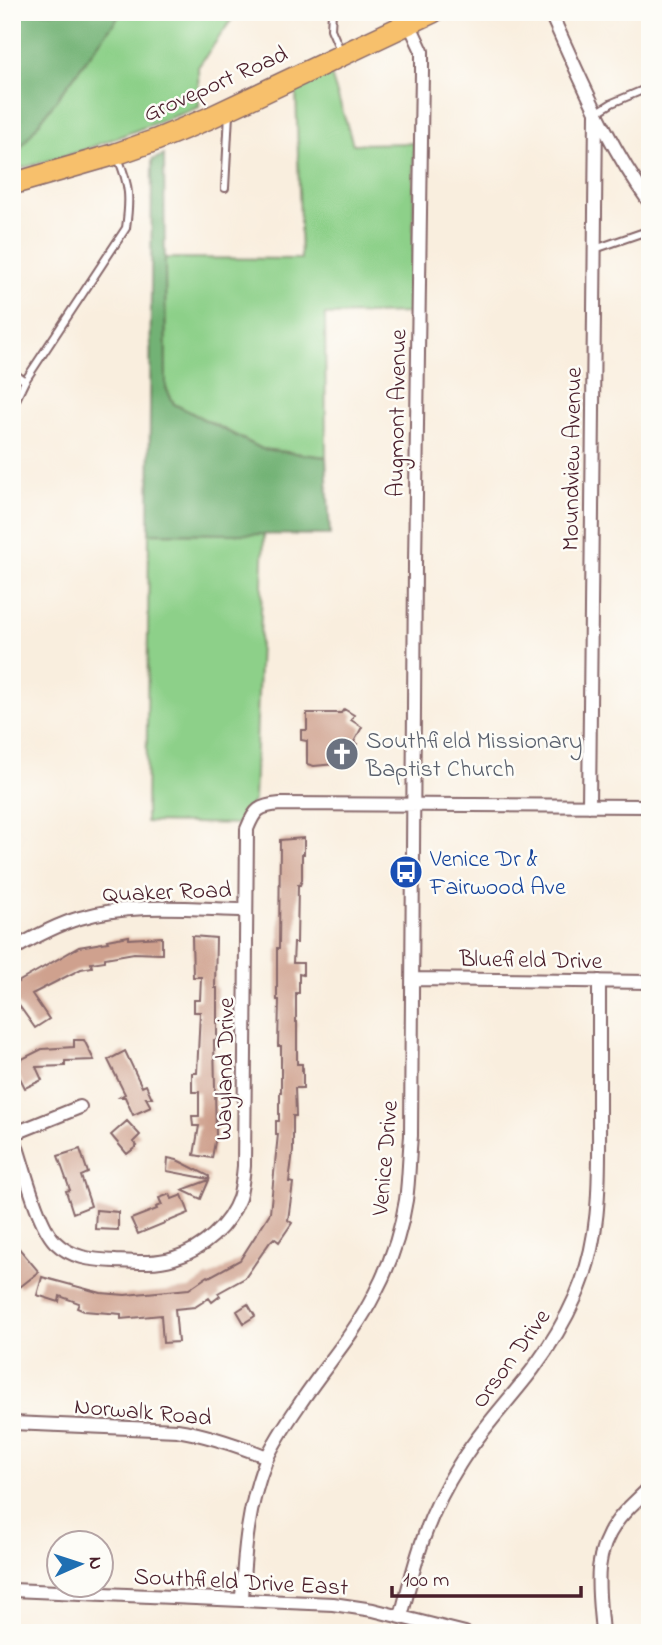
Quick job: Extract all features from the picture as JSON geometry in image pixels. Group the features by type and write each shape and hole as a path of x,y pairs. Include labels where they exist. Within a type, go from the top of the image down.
{"main road":[{"name":"Groveport Road","path":"12,184 156,140 433,12"}],"street":[{"path":"550,12 596,113 614,147 650,202"},
{"name":"Augmont Avenue","path":"410,23 422,51 415,805"},
{"name":"Moundview Avenue","path":"589,806 596,113"},
{"name":"Wayland Drive","path":"13,1133 41,1218 53,1240 62,1248 85,1258 154,1262 173,1259 198,1247 228,1218 239,1198 244,1166 247,829 253,815 265,805 280,804 415,805"},
{"path":"415,805 650,806"},
{"name":"Venice Drive","path":"242,1600 248,1523 267,1457 297,1407 354,1329 374,1295 398,1233 406,1200 411,1136 415,805"},
{"name":"Quaker Road","path":"12,950 57,926 98,913 142,908 246,910"},
{"name":"Bluefield Drive","path":"412,979 650,982"},
{"name":"Orson Drive","path":"401,1618 424,1532 440,1496 478,1437 542,1357 572,1304 586,1270 596,1228 600,1186 599,981"},
{"path":"13,1133 80,1107"},
{"name":"Norwalk Road","path":"12,1423 177,1430 203,1434 267,1457"},
{"path":"602,1633 598,1583 599,1560 604,1542 617,1521 650,1487"},
{"name":"Southfield Drive East","path":"12,1590 333,1604 373,1610 465,1633"}],"lane":[{"path":"332,12 331,29 342,55"},
{"path":"596,113 650,87"},
{"path":"225,188 229,108"},
{"path":"12,408 25,381 126,228 130,200 126,176 116,154"},
{"path":"595,249 650,230"},
{"path":"12,373 25,381"}],"green space":[{"path":"12,12 122,12 12,159"},
{"path":"122,12 237,12 198,67 199,107 81,151 12,171 12,159"},
{"path":"330,72 353,144 414,143 413,313 325,315 326,457 262,449 174,404 166,388 165,258 301,259 296,87"},
{"path":"164,155 166,388 174,404 262,449 326,457 330,535 149,533 152,160"},
{"path":"149,533 264,534 254,800 238,824 146,822"}],"building":[{"path":"344,709 354,715 351,720 362,727 354,742 357,744 345,764 338,760 335,764 307,764 307,741 301,740 301,730 307,730 307,713 341,713"},
{"path":"304,838 302,880 298,885 297,943 294,943 293,963 303,963 303,975 299,974 299,993 296,993 296,1022 297,1064 302,1064 303,1088 295,1088 296,1116 293,1116 293,1151 289,1182 293,1183 288,1220 292,1223 279,1242 274,1238 270,1242 245,1278 218,1293 220,1296 212,1302 209,1298 195,1307 175,1309 178,1342 163,1343 161,1315 121,1319 121,1314 84,1311 77,1308 79,1303 60,1296 59,1302 37,1295 42,1277 101,1293 125,1295 189,1289 240,1260 270,1213 278,1134 276,1121 279,1121 281,1092 277,1000 280,840"},
{"path":"129,936 129,939 162,937 162,954 134,953 105,958 105,961 91,963 92,967 81,969 32,994 49,1019 35,1028 18,1004 12,1008 12,986 18,982 79,947"},
{"path":"192,936 216,938 216,1136 212,1158 194,1155 199,1126 193,1126 192,1116 199,1116 199,1092 192,1092 192,1073 197,1073 200,1012 194,1012 194,1000 200,1000 201,977 193,977"},
{"path":"74,1040 84,1040 94,1060 65,1061 65,1066 36,1067 42,1080 25,1088 15,1068 18,1067 18,1061 42,1049 74,1047"},
{"path":"125,1051 142,1087 146,1085 152,1098 146,1098 151,1107 133,1115 125,1097 120,1097 125,1094 108,1060"},
{"path":"127,1121 140,1135 133,1142 137,1146 127,1154 111,1135"},
{"path":"80,1149 88,1173 81,1176 91,1206 73,1213 66,1191 70,1190 58,1156"},
{"path":"168,1158 209,1176 209,1179 167,1171"},
{"path":"209,1180 201,1199 182,1190"},
{"path":"170,1194 172,1199 182,1195 189,1213 138,1234 131,1219 157,1209 156,1207 162,1205 159,1198"},
{"path":"96,1210 118,1212 118,1230 95,1229"},
{"path":"12,1240 39,1272 20,1287 12,1278"},
{"path":"248,1304 255,1316 244,1323 237,1311"}],"place":[{"name":"Southfield Missionary Baptist Church","path":"342,754"},
{"name":"Venice Dr & Fairwood Ave","path":"406,872"}]}
